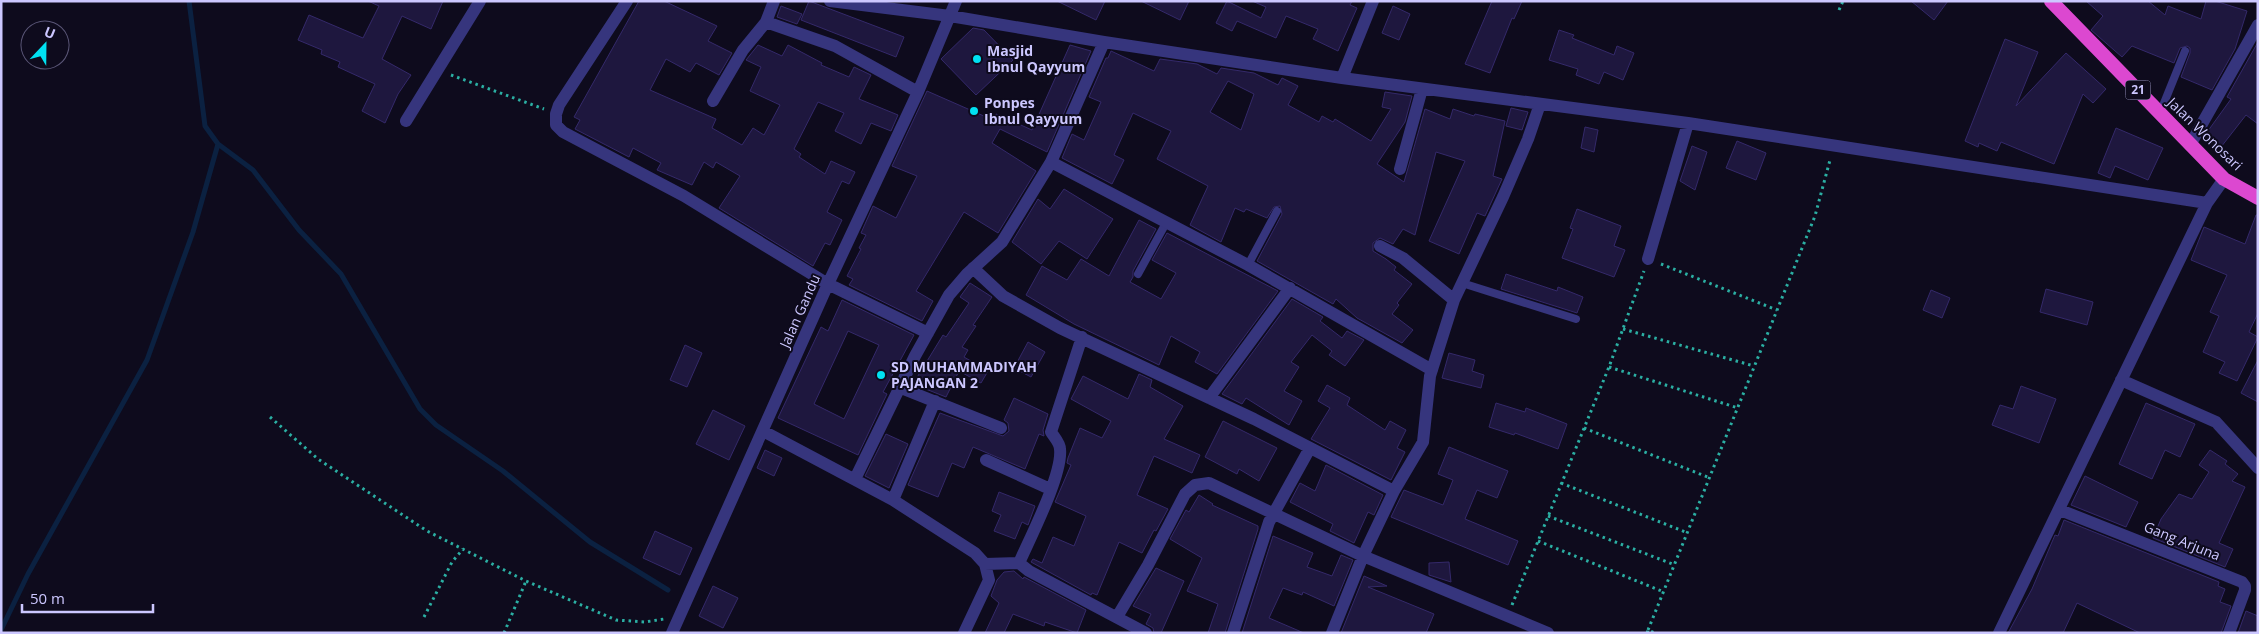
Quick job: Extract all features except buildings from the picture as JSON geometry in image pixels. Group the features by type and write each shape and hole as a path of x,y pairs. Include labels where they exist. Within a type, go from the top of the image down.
{"highway":[{"name":"Jalan Wonosari","path":"2051,1 2224,179 2258,198"}],"street":[{"path":"406,121 480,1"},
{"path":"627,1 559,105 556,114 556,125 563,132 684,196 828,284 928,333"},
{"path":"713,101 744,50 766,22 774,1"},
{"path":"830,1 950,16 1104,42 1422,90 1688,123 2207,203"},
{"name":"Jalan Gandu","path":"672,633 828,284 918,92 956,1"},
{"path":"1342,78 1373,1"},
{"path":"766,22 835,46 918,92"},
{"path":"2190,145 2258,25"},
{"path":"855,479 948,295 972,268 1002,242 1052,162 1104,42"},
{"path":"1400,169 1422,90"},
{"path":"1332,633 1363,556 1394,491 1423,442 1426,400 1432,370 1454,300 1503,197 1528,139 1540,104"},
{"path":"1648,259 1688,123"},
{"path":"1052,162 1248,265 1432,370"},
{"path":"1999,633 2207,203 2224,179"},
{"path":"1380,246 1403,258 1454,300"},
{"path":"972,268 1003,296 1060,328 1210,398 1394,491"},
{"path":"1210,398 1290,288"},
{"path":"1019,563 1060,462 1060,447 1051,432 1082,338"},
{"path":"2121,380 2216,422 2258,468"},
{"path":"901,388 1001,428"},
{"path":"893,500 935,401"},
{"path":"763,431 893,500 975,553 985,564 989,580 964,633"},
{"path":"1233,633 1253,567 1273,515 1310,448"},
{"path":"986,460 1050,489"},
{"path":"1117,618 1148,565 1185,494 1195,485 1209,483 1273,515 1363,556 1548,633"},
{"name":"Gang Arjuna","path":"2060,510 2242,582 2245,586 2244,590 2229,633"},
{"path":"985,564 1019,563 1030,571 1146,633"}],"lane":[{"path":"2160,113 2185,51"},
{"path":"1248,265 1277,211"},
{"path":"1138,274 1166,223"},
{"path":"1462,283 1576,319"}],"path":[{"path":"1839,10 1842,1"},
{"path":"437,70 556,114"},
{"path":"1655,633 1648,631 1815,216 1834,147"},
{"path":"1507,616 1609,367 1648,259 1777,310"},
{"path":"1623,329 1755,366"},
{"path":"1609,367 1738,408"},
{"path":"270,417 318,459 427,532 526,582 616,620 645,622 679,616"},
{"path":"1584,428 1710,478"},
{"path":"1561,483 1688,533"},
{"path":"1548,516 1675,565"},
{"path":"1538,541 1664,592"},
{"path":"424,617 452,562 463,550"},
{"path":"504,633 526,582"}],"waterway":[{"path":"189,1 205,126 218,144 253,170 299,230 341,274 420,409 436,425 503,471 590,542 668,590"},
{"path":"1,630 28,574 147,360 193,232 218,144"}],"place":[{"name":"Masjid Ibnul Qayyum","path":"977,59"},
{"name":"Ponpes Ibnul Qayyum","path":"974,111"},
{"name":"SD MUHAMMADIYAH PAJANGAN 2","path":"881,375"}]}
